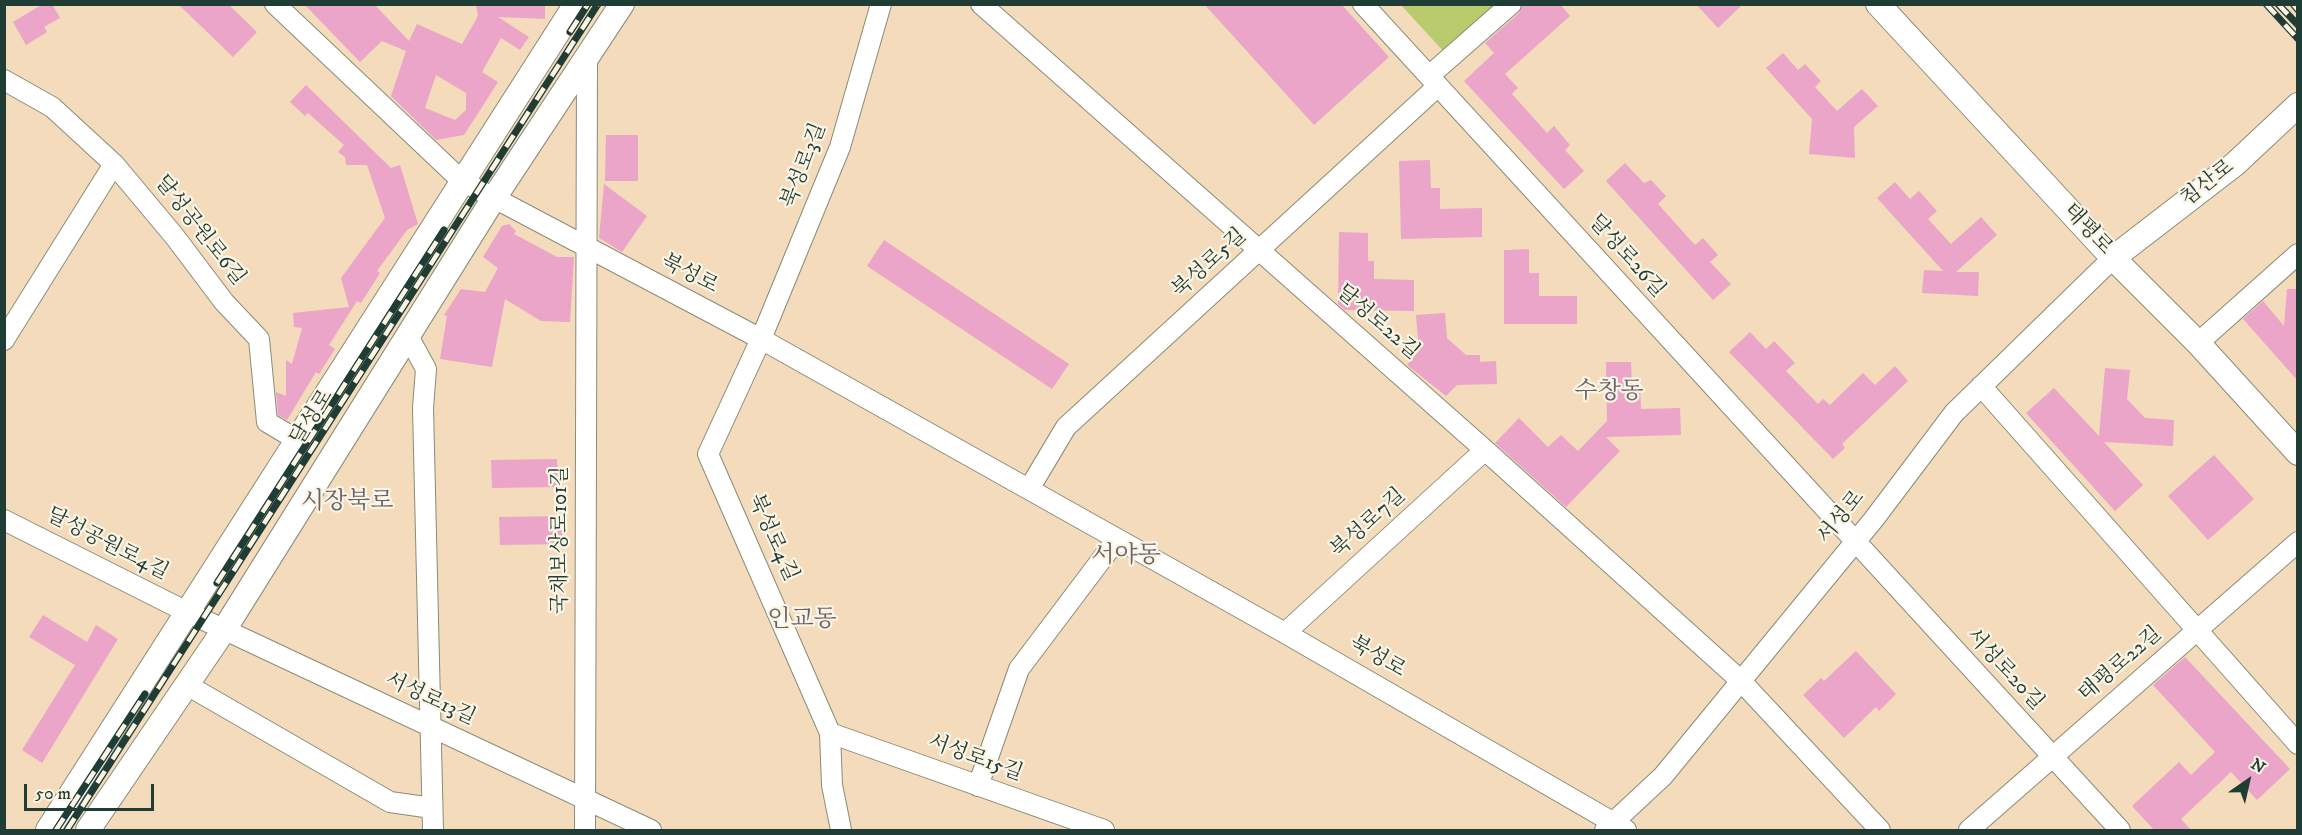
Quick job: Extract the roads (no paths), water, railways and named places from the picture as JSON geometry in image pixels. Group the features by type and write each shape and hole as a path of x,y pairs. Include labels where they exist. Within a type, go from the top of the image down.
{"main road":[{"path":"88,831 224,630 494,198 622,4"},
{"name":"태평로","path":"1878,4 2113,258 2198,343 2298,453"},
{"name":"달성로","path":"48,831 299,441 573,7"},
{"name":"침산로","path":"2113,258 2235,164 2298,105"}],"street":[{"name":"북성로","path":"275,4 462,181 586,249 761,339 1029,489 1285,633 1618,829"},
{"name":"북성로3길","path":"761,339 840,147 880,4"},
{"name":"달성로22길","path":"981,4 1485,450 1740,680"},
{"name":"달성로26길","path":"1363,4 1854,541"},
{"name":"북성로5길","path":"1029,489 1065,427 1260,252 1511,4"},
{"path":"586,249 587,60"},
{"name":"달성공원로6길","path":"4,80 52,107 114,164 175,237 224,302 259,339 267,422 299,441"},
{"path":"4,339 114,164"},
{"name":"국채보상로101길","path":"585,831 586,249"},
{"path":"2198,343 2298,254"},
{"name":"서성로","path":"1618,829 1854,541 1954,413 2113,258"},
{"path":"408,336 426,369 423,408 433,831"},
{"name":"북성로4길","path":"761,339 708,454 830,733 832,785 841,831"},
{"path":"1981,386 2197,631"},
{"name":"북성로7길","path":"1285,633 1485,450"},
{"name":"달성공원로4길","path":"4,520 189,613"},
{"path":"978,786 1019,669 1117,539"},
{"name":"서성로20길","path":"1854,541 2120,831"},
{"name":"태평로22길","path":"1969,831 2298,542"},
{"name":"서성로13길","path":"189,613 651,831"},
{"name":"태평로22길","path":"2197,631 2298,744"},
{"path":"1740,680 1880,831"},
{"path":"187,685 390,802 432,808"},
{"name":"서성로15길","path":"830,733 1104,831"}],"railway":[{"path":"570,32 588,4"},
{"path":"67,830 598,4"},
{"path":"2266,4 2298,39"},
{"path":"2278,4 2298,25"},
{"path":"2293,4 2298,10"},
{"path":"217,583 444,230"},
{"path":"56,830 145,694"}],"district":[{"name":"수창동","path":"1609,393"},
{"name":"시장북로","path":"347,503"},
{"name":"서야동","path":"1126,557"},
{"name":"인교동","path":"802,621"}]}
